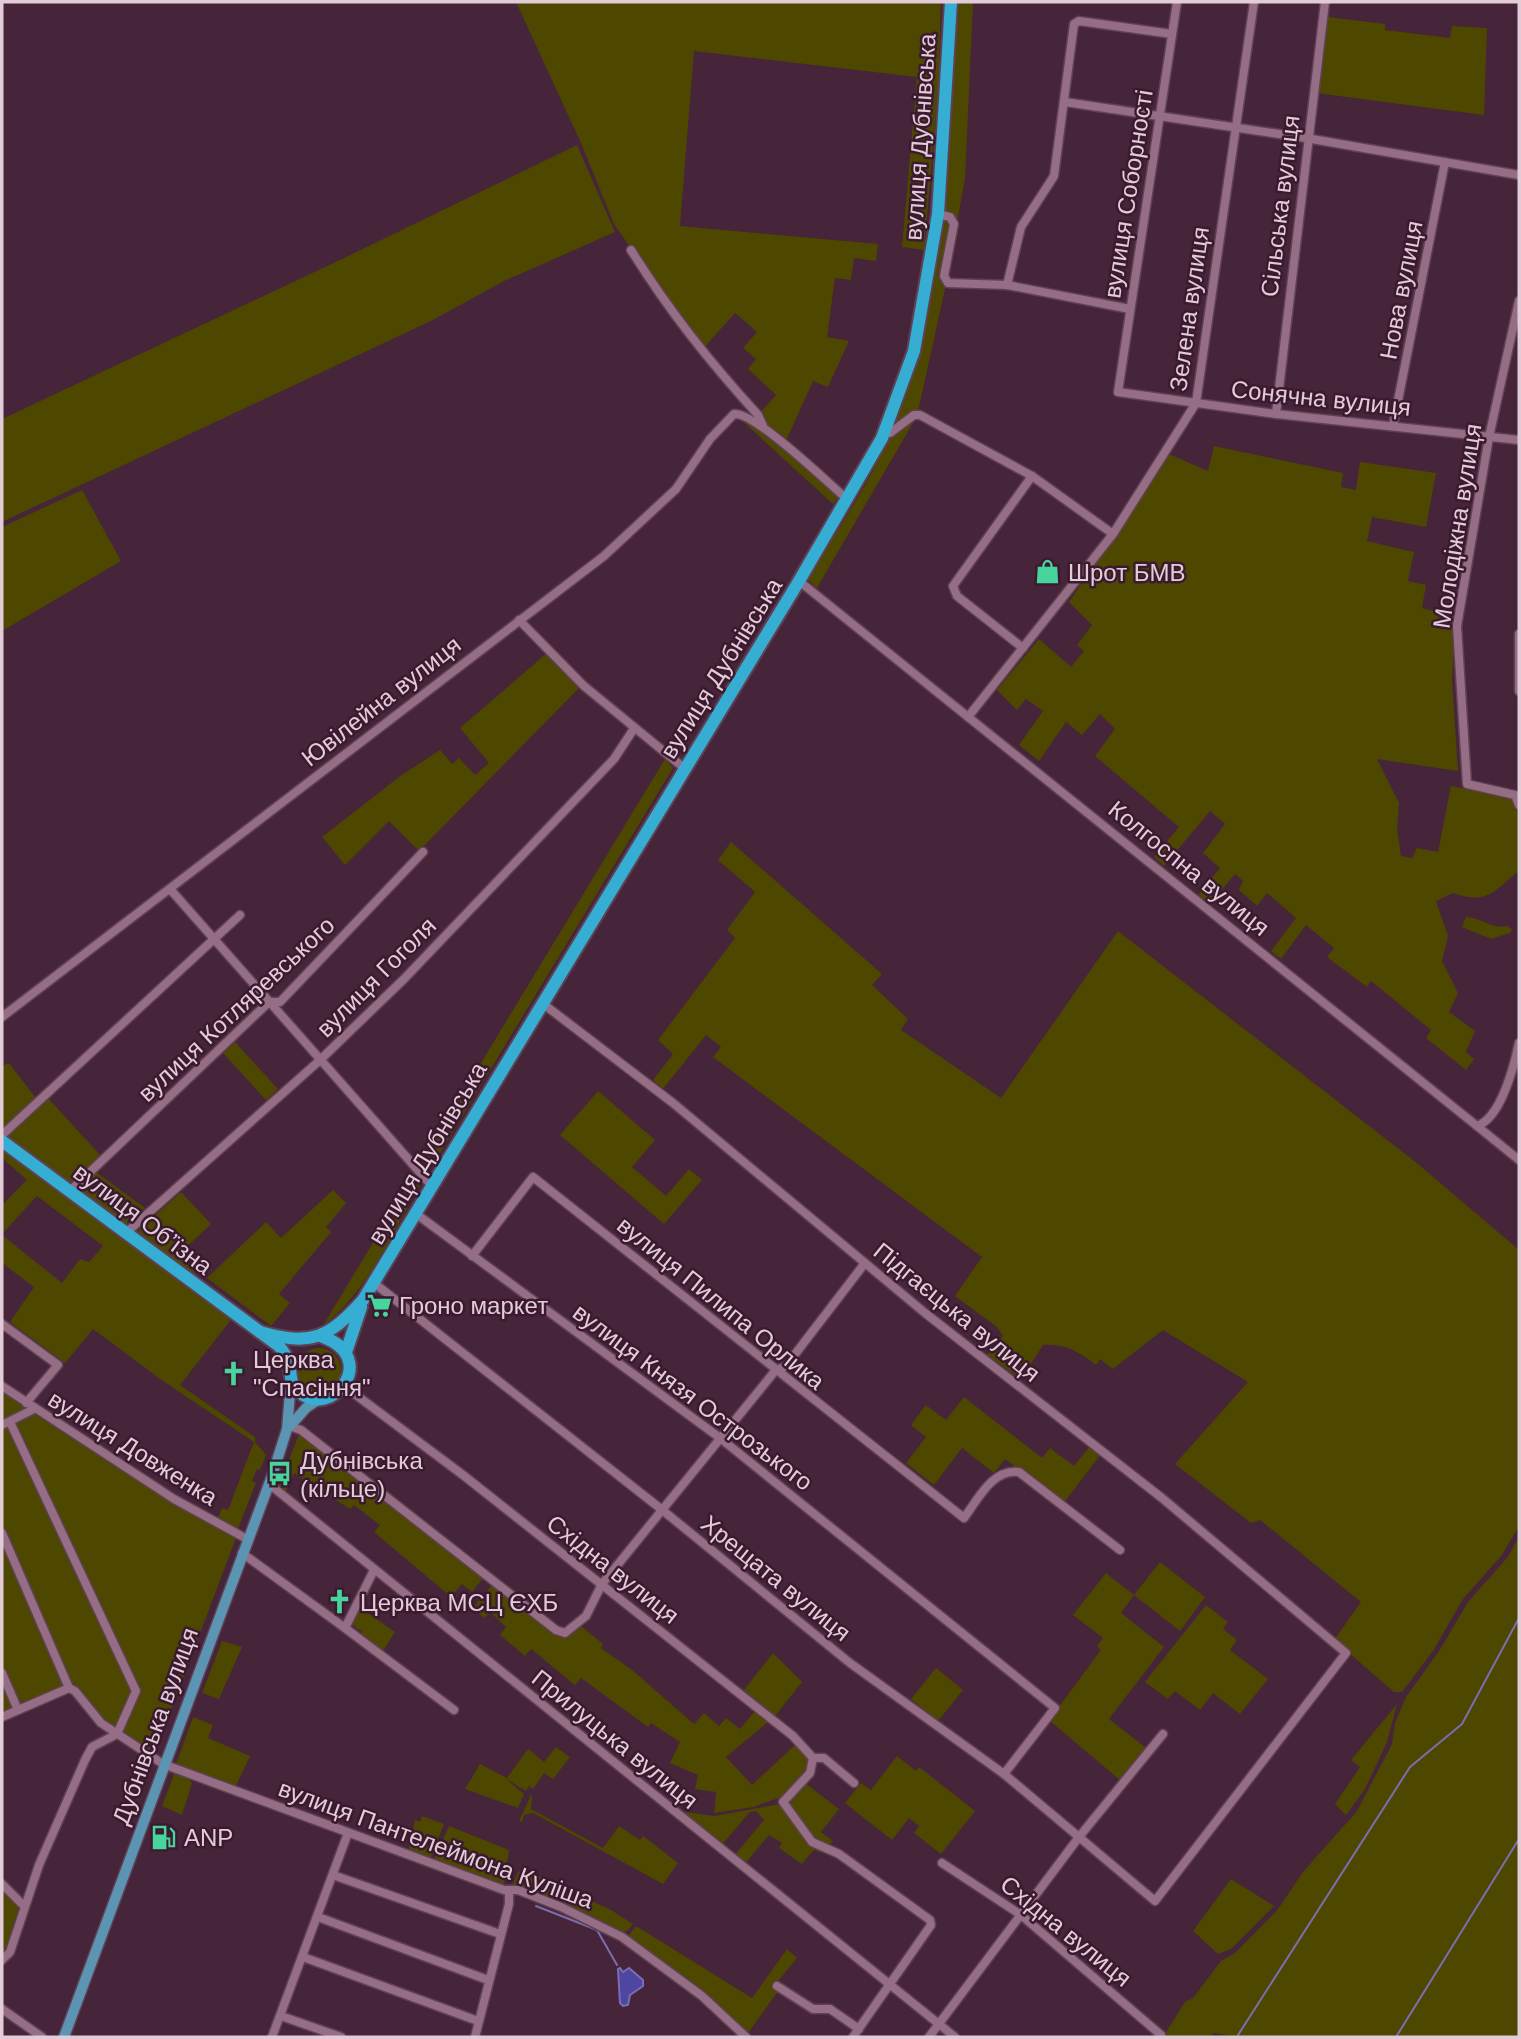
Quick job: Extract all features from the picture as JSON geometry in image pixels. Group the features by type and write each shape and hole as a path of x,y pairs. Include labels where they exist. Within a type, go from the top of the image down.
{"highway":[{"name":"вулиця Дубнівська","path":"363,1300 799,581 885,432 914,351 939,214 951,2"},
{"name":"вулиця Об’їзна","path":"2,1141 279,1346 288,1361"},
{"path":"323,1337 346,1320 363,1300"},
{"path":"346,1352 363,1300"},
{"path":"260,1332 286,1339 323,1337 336,1342 346,1352 350,1365 344,1386 333,1396 319,1399 298,1391 290,1381 288,1361 295,1348 306,1339"}],"main road":[{"path":"288,1428 290,1381"},
{"path":"288,1428 306,1408 319,1399"},
{"name":"Дубнівська вулиця","path":"64,2037 288,1428"}],"street":[{"name":"вулиця Соборності","path":"1118,392 1177,2"},
{"name":"Зелена вулиця","path":"968,717 1113,534 1196,403 1254,2"},
{"name":"Сільська вулиця","path":"1276,414 1325,2"},
{"path":"1007,285 1021,227 1054,176 1074,24 1079,21 1172,34"},
{"path":"1065,102 1307,138 1519,175"},
{"name":"Нова вулиця","path":"1394,426 1445,162"},
{"path":"939,214 950,217 954,224 944,276 948,282 1007,285 1130,309"},
{"path":"631,250 672,314 704,356 758,415 764,429 847,499"},
{"name":"Молодіжна вулиця","path":"1519,301 1489,437 1457,626 1467,784 1515,795 1519,805"},
{"name":"Сонячна вулиця","path":"1118,392 1276,414 1519,440"},
{"name":"Ювілейна вулиця","path":"2,1017 604,556 676,489 710,439 734,414 745,415 764,429"},
{"path":"885,432 890,433 914,415 920,415 1032,476 1113,534"},
{"path":"1023,648 957,596 953,586 1032,476"},
{"name":"Колгоспна вулиця","path":"799,581 1519,1160"},
{"path":"519,620 633,730 684,768"},
{"path":"1519,634 1519,691"},
{"name":"вулиця Гоголя","path":"126,1233 319,1061 472,910 614,759 633,730"},
{"name":"вулиця Котляревського","path":"71,1191 268,1002 280,1002 424,852"},
{"path":"170,889 431,1185"},
{"path":"2,1135 240,915"},
{"name":"Підгаєцька вулиця","path":"542,1003 673,1103 865,1263 1162,1498 1346,1653 1155,1901"},
{"path":"1477,1126 1486,1123 1494,1113 1511,1074 1519,1043"},
{"name":"вулиця Пилипа Орлика","path":"472,1256 533,1177 964,1518 998,1474 1019,1472 1120,1550"},
{"name":"вулиця Князя Острозького","path":"415,1213 720,1437 909,1593 1055,1708 1004,1774"},
{"path":"288,1428 301,1430 478,1572 561,1633 569,1631 586,1616 602,1584 661,1509 775,1371 786,1366 865,1263"},
{"name":"Хрещата вулиця","path":"374,1283 661,1509 850,1663 1004,1774 1155,1901"},
{"path":"2,1324 58,1365 30,1406 6,1423 136,1691 117,1734 92,1747 85,1760 24,1906 10,1952 2,1960"},
{"name":"вулиця Довженка","path":"2,1386 174,1499 247,1539"},
{"name":"Східна вулиця","path":"344,1386 602,1584 793,1736 813,1758 824,1758 854,1783"},
{"name":"Прилуцька вулиця","path":"269,1484 955,2037"},
{"path":"2,1533 69,1688 2,1717"},
{"path":"242,1553 454,1710"},
{"path":"345,1629 374,1570"},
{"path":"2,1674 18,1710"},
{"name":"вулиця Пантелеймона Куліша","path":"69,1688 75,1691 101,1723 163,1764 348,1833 561,1907 622,1937 641,1954 702,1996 746,2037"},
{"path":"929,2037 1079,1837 1163,1734"},
{"path":"813,1758 810,1773 783,1802 812,1842 839,1854 930,1920 930,1929 853,2037"},
{"path":"272,2037 348,1833"},
{"name":"Східна вулиця","path":"942,1863 1021,1914 1160,2036"},
{"path":"333,1875 500,1934"},
{"path":"2,1884 24,1906"},
{"path":"475,2037 509,1905 509,1890"},
{"path":"318,1917 488,1980"},
{"path":"303,1957 478,2021"},
{"path":"777,1986 813,2009 830,2009 859,2029"},
{"path":"2,2009 41,2037"},
{"path":"281,2015 341,2037"}],"shaded area":[{"path":"516,2 941,2 938,91 924,250 902,247 917,77 694,51 680,226 878,244 876,261 854,258 851,280 835,278 827,337 849,341 828,387 813,381 785,443 766,426 760,413 776,395 748,369 756,359 743,348 757,332 735,313 702,350 614,224 581,143"},
{"path":"956,2 973,2 965,178 946,284 917,416 817,588 808,580 865,486 885,447 912,376 926,324 943,217"},
{"path":"1328,17 1385,24 1385,30 1450,38 1452,26 1487,28 1484,115 1316,93"},
{"path":"577,145 615,232 502,282 433,320 2,522 2,419"},
{"path":"737,416 773,439 838,497 833,504"},
{"path":"1214,446 1343,473 1341,487 1356,490 1360,462 1436,473 1426,527 1372,517 1367,541 1414,552 1408,581 1426,585 1422,608 1456,617 1452,679 1458,771 1377,759 1399,803 1397,828 1401,856 1412,858 1417,848 1438,852 1451,786 1512,798 1519,816 1519,871 1496,890 1482,897 1453,893 1436,901 1448,936 1442,961 1458,993 1449,1012 1475,1031 1466,1052 1474,1059 1466,1070 1426,1038 1431,1030 1371,981 1367,987 1327,957 1334,948 1306,925 1281,959 1271,951 1296,918 1267,893 1257,906 1239,890 1243,881 1235,874 1210,904 1198,895 1220,868 1203,853 1225,824 1210,811 1164,866 1154,857 1179,827 1095,756 1115,729 1100,714 1082,735 1066,722 1039,761 1019,745 1043,711 1026,699 1017,710 997,690 1039,639 1071,667 1084,651 1077,645 1092,625 1069,602 1169,454 1208,471"},
{"path":"82,490 121,561 2,631 2,527"},
{"path":"547,653 580,687 419,851 389,821 345,865 322,837 399,777 440,750 452,764 459,758 475,775 489,763 460,728"},
{"path":"665,759 673,768 426,1176 418,1167"},
{"path":"731,842 882,974 872,985 908,1019 901,1030 1001,1098 1118,931 1418,1164 1519,1250 1518,1528 1502,1555 1463,1599 1433,1651 1402,1692 1394,1692 1334,1640 1361,1602 1260,1520 1251,1523 1175,1464 1248,1382 1163,1330 1113,1369 1100,1359 1096,1365 1071,1349 1058,1345 1043,1345 1021,1379 987,1355 1003,1336 997,1327 955,1296 982,1257 713,1057 721,1047 706,1035 663,1089 653,1080 673,1054 658,1040 735,938 727,930 755,892 718,860"},
{"path":"1466,917 1512,929 1510,933 1491,939 1462,927"},
{"path":"235,1042 278,1089 266,1100 223,1053"},
{"path":"9,1063 35,1097 2,1130 2,1066"},
{"path":"598,1091 655,1140 632,1167 666,1196 689,1169 702,1180 664,1224 560,1135"},
{"path":"46,1096 101,1156 70,1185 6,1138 14,1125"},
{"path":"2,1148 234,1316 180,1385 255,1437 255,1442 266,1455 252,1481 256,1483 237,1531 217,1520 222,1508 228,1510 254,1442 163,1381 93,1329 65,1363 10,1322 34,1287 2,1263 2,1235 62,1283 80,1259 89,1262 103,1246 37,1196 2,1234 2,1205 27,1180 2,1158"},
{"path":"96,1172 145,1208 126,1224 77,1191"},
{"path":"415,1173 422,1182 379,1259 353,1297 324,1324"},
{"path":"333,1190 346,1203 326,1227 331,1232 279,1294 290,1303 271,1326 207,1278 266,1222 281,1238"},
{"path":"181,1192 211,1224 178,1255 199,1277 136,1233"},
{"path":"319,1348 334,1355 341,1370 334,1385 319,1392 304,1385 297,1370 304,1355"},
{"path":"2,1389 101,1457 236,1538 155,1752 105,1722 73,1683 2,1713"},
{"path":"964,1397 1042,1458 1050,1448 1074,1466 1090,1446 1101,1454 1063,1504 1005,1459 994,1473 962,1448 934,1485 906,1463 926,1437 911,1425 926,1405 946,1420"},
{"path":"300,1432 483,1578 472,1592 462,1584 451,1597 374,1532 380,1525 354,1505 350,1509 294,1473 284,1496 277,1489"},
{"path":"1519,1537 1519,2037 1239,2037 1213,2033 1213,2037 1163,2037 1185,2002 1193,1998 1221,1961 1235,1953 1278,1909 1303,1872 1357,1811 1392,1744 1395,1723 1406,1697 1439,1651 1468,1602 1507,1558"},
{"path":"1160,1562 1205,1597 1180,1631 1134,1595"},
{"path":"1106,1573 1134,1595 1121,1613 1164,1647 1109,1719 1146,1748 1121,1781 1049,1720 1101,1650 1097,1646 1103,1638 1073,1615"},
{"path":"492,1585 554,1632 571,1633 581,1626 603,1644 601,1648 632,1670 694,1724 704,1713 719,1726 726,1718 740,1729 755,1711 768,1722 726,1757 752,1785 795,1745 810,1761 810,1767 784,1796 754,1807 714,1813 716,1792 695,1789 698,1775 670,1763 680,1742 651,1723 648,1727 581,1678 575,1685 531,1649 525,1656 500,1635 506,1627 490,1612 484,1618 473,1608"},
{"path":"1206,1605 1228,1622 1223,1629 1237,1640 1230,1650 1268,1679 1240,1714 1213,1693 1200,1710 1175,1691 1168,1699 1145,1682"},
{"path":"359,1607 395,1632 381,1654 359,1636 362,1632 351,1624"},
{"path":"222,1641 242,1647 219,1699 202,1693"},
{"path":"773,1653 802,1682 775,1716 744,1690"},
{"path":"936,1668 963,1690 938,1721 911,1699"},
{"path":"1397,1704 1387,1742 1365,1789 1346,1815 1335,1804 1360,1767 1351,1760"},
{"path":"193,1717 213,1725 208,1738 250,1756 235,1788 176,1764"},
{"path":"556,1747 570,1757 553,1779 544,1773 533,1789 529,1786 526,1791 506,1779 524,1794 518,1808 465,1789 480,1764 507,1778 528,1749 544,1762"},
{"path":"897,1756 916,1771 919,1767 975,1811 941,1854 914,1833 919,1826 909,1818 892,1840 845,1803 861,1783 871,1790"},
{"path":"174,1774 187,1776 192,1783 182,1815 162,1806"},
{"path":"805,1783 839,1809 821,1832 833,1841 830,1844 813,1841 787,1804"},
{"path":"532,1793 531,1809 603,1848 619,1826 640,1840 643,1836 678,1863 663,1884 533,1813 524,1815 522,1822 519,1821"},
{"path":"780,1804 810,1844 824,1853 814,1850 802,1864 779,1848 782,1843 769,1835 744,1865 733,1857 764,1820 756,1811 750,1812 720,1847 678,1811 714,1816"},
{"path":"422,1816 444,1824 430,1860 412,1853 409,1848 415,1820 420,1822"},
{"path":"449,1826 509,1850 504,1884 433,1861"},
{"path":"524,1869 611,1910 633,1924 627,1931 619,1933 512,1886 518,1872"},
{"path":"1231,1879 1274,1906 1231,1949 1218,1954 1193,1931"},
{"path":"2,1888 21,1908 9,1950 2,1956"},
{"path":"636,1926 752,1998 787,1949 797,1958 774,1986 779,1990 748,2033 752,2037 626,1939"},
{"path":"620,1968 623,1972 629,1968 643,1980 643,1986 630,1995 628,2005 623,2006 620,2003"}],"waterway":[{"path":"1238,2035 1410,1767 1462,1724 1519,1618"},
{"path":"1396,2037 1519,1839"},
{"path":"536,1906 597,1930 617,1965"}],"place":[{"name":"Шрот БМВ","path":"1048,572"},
{"name":"Гроно маркет","path":"379,1305"},
{"name":"Церква \"Спасіння\"","path":"233,1373"},
{"name":"Дубнівська (кільце)","path":"280,1474"},
{"name":"Церква МСЦ ЄХБ","path":"340,1602"},
{"name":"ANP","path":"164,1837"}]}
